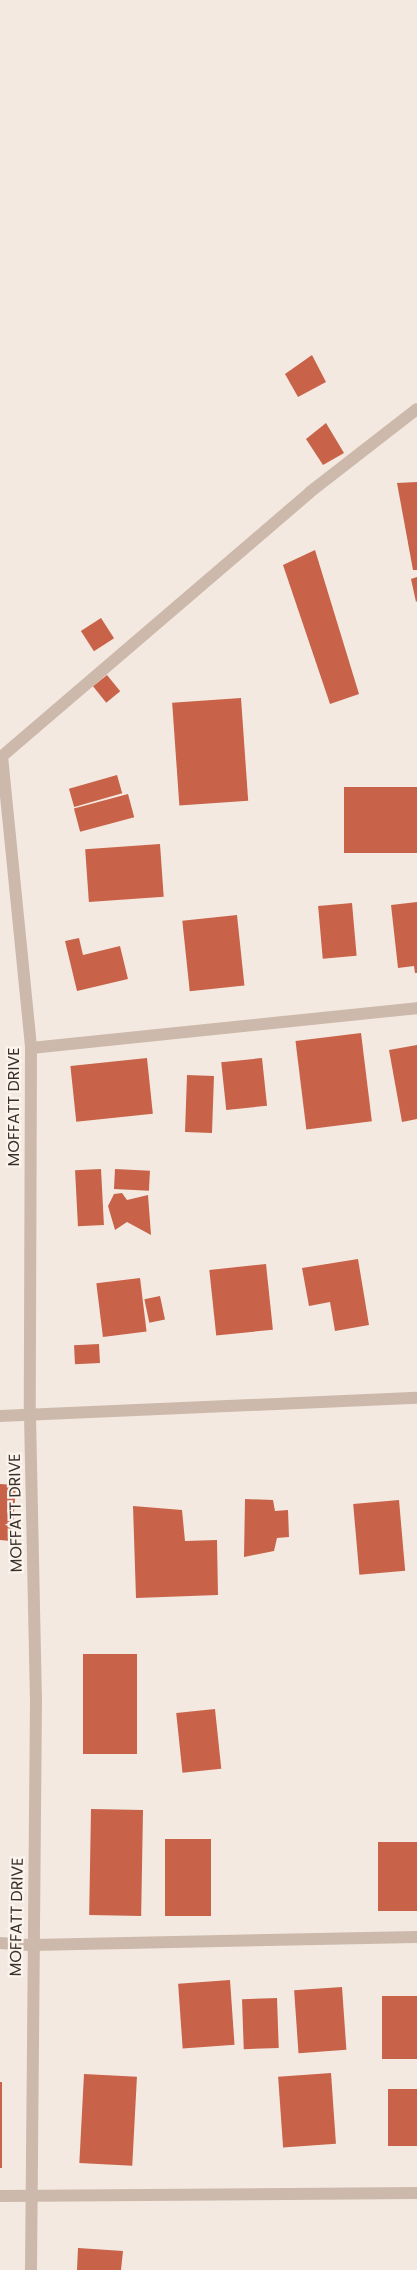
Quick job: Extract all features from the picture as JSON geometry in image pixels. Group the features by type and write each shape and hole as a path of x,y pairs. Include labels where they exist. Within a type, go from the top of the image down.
{"street":[{"path":"1,757 310,492 417,409"},
{"name":"MOFFATT DRIVE","path":"1,757 31,1048 30,1416 36,1698 32,1946 31,2270"},
{"path":"31,1048 417,1008"},
{"path":"0,1416 417,1398"},
{"path":"0,1943 32,1946 417,1937"},
{"path":"0,2196 417,2193"}],"building":[{"path":"312,355 326,382 298,397 285,374"},
{"path":"326,423 344,453 323,465 306,439"},
{"path":"417,482 417,570 413,570 397,483"},
{"path":"315,550 359,694 330,704 283,565"},
{"path":"417,577 417,601 416,602 411,579"},
{"path":"101,618 114,638 94,651 81,631"},
{"path":"107,675 120,691 106,703 93,686"},
{"path":"241,698 248,801 179,806 172,703"},
{"path":"117,775 122,793 74,807 69,789"},
{"path":"344,787 417,787 417,853 344,853"},
{"path":"128,794 134,817 80,832 74,808"},
{"path":"160,844 164,897 89,902 85,849"},
{"path":"417,902 417,973 415,973 414,966 398,968 391,905"},
{"path":"352,903 357,956 323,959 318,906"},
{"path":"237,915 244,986 190,991 182,921"},
{"path":"79,938 83,955 120,946 128,979 77,991 65,941"},
{"path":"361,1033 372,1121 306,1129 295,1041"},
{"path":"417,1045 417,1119 402,1122 389,1050"},
{"path":"147,1058 153,1114 76,1122 70,1066"},
{"path":"262,1058 267,1106 226,1110 221,1062"},
{"path":"187,1075 214,1076 212,1133 185,1132"},
{"path":"101,1169 104,1225 78,1226 75,1170"},
{"path":"115,1169 150,1171 149,1191 114,1189"},
{"path":"122,1193 127,1200 148,1195 151,1235 127,1222 115,1230 108,1206 114,1194"},
{"path":"358,1259 369,1325 335,1331 330,1302 309,1306 302,1268"},
{"path":"266,1264 273,1330 216,1336 209,1270"},
{"path":"140,1278 147,1332 103,1337 96,1283"},
{"path":"160,1296 165,1319 149,1323 144,1299"},
{"path":"99,1344 100,1363 75,1364 74,1345"},
{"path":"0,1484 16,1485 12,1541 0,1540"},
{"path":"245,1499 273,1500 275,1511 288,1510 289,1537 277,1538 274,1551 244,1557"},
{"path":"399,1500 405,1571 359,1575 353,1504"},
{"path":"133,1506 182,1510 185,1541 217,1540 218,1595 136,1598"},
{"path":"83,1654 137,1654 137,1754 83,1754"},
{"path":"215,1709 221,1769 182,1773 176,1713"},
{"path":"91,1809 143,1810 141,1916 89,1915"},
{"path":"165,1839 211,1839 211,1916 165,1916"},
{"path":"378,1842 417,1842 417,1911 378,1911"},
{"path":"230,1980 235,2045 183,2048 178,1984"},
{"path":"342,1987 346,2050 299,2053 294,1990"},
{"path":"382,1996 417,1996 417,2059 382,2059"},
{"path":"277,1998 279,2048 244,2049 242,1999"},
{"path":"331,2073 336,2144 283,2148 278,2077"},
{"path":"84,2074 137,2077 132,2166 79,2163"},
{"path":"0,2082 2,2082 2,2168 0,2168"},
{"path":"388,2089 417,2089 417,2146 388,2146"},
{"path":"78,2248 123,2251 121,2270 77,2270"}]}
